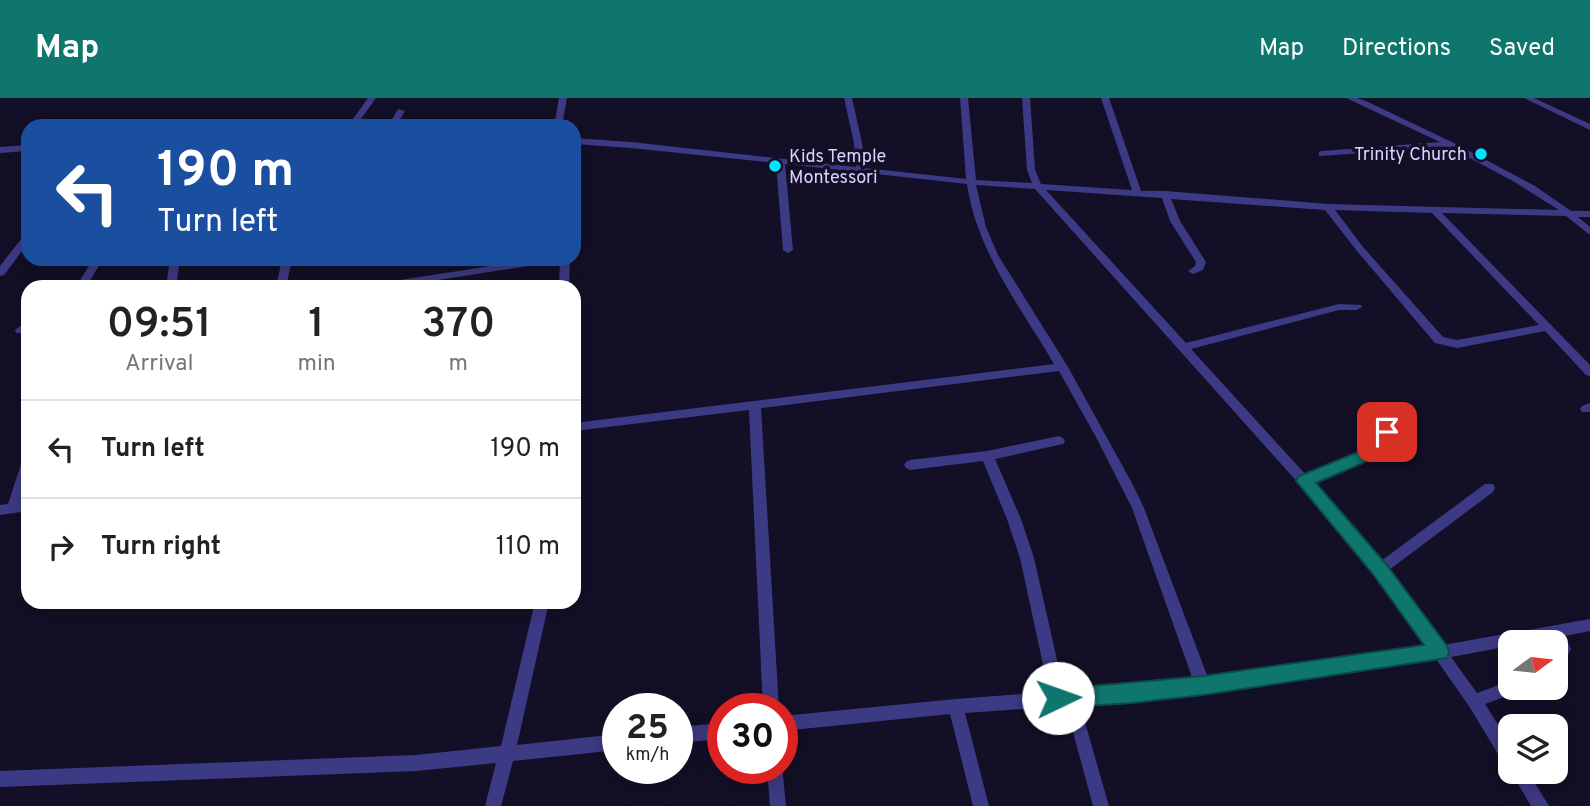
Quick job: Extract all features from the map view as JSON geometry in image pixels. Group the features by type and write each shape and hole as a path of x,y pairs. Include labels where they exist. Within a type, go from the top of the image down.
{"street":[{"path":"357,119 372,98"},
{"path":"559,119 563,98"},
{"path":"848,98 861,170"},
{"path":"964,98 972,182 989,245 1062,367 1139,508 1203,686"},
{"path":"1026,98 1031,170 1037,186 1380,569 1475,701 1498,738"},
{"path":"1105,98 1137,193"},
{"path":"1350,98 1449,144 1543,194 1572,214 1590,232"},
{"path":"1528,98 1590,127"},
{"path":"396,119 401,111"},
{"path":"581,142 972,182 1328,207 1590,215"},
{"path":"1322,154 1449,144"},
{"path":"0,150 21,148"},
{"path":"780,161 788,250"},
{"path":"1165,194 1175,221 1201,262 1199,268 1193,271"},
{"path":"1328,207 1439,340 1457,344 1545,328"},
{"path":"1436,212 1590,372"},
{"path":"0,273 21,245"},
{"path":"434,280 515,266"},
{"path":"1182,348 1326,310 1357,307"},
{"path":"581,427 1062,367"},
{"path":"755,405 770,693"},
{"path":"1304,481 1379,450 1395,413"},
{"path":"910,465 987,456 1059,441"},
{"path":"987,456 1014,519 1027,558 1065,698 1101,806"},
{"path":"7,508 21,477"},
{"path":"1380,569 1489,488"},
{"path":"493,806 540,609"},
{"path":"1566,630 1590,625"},
{"path":"798,722 956,706 1203,686 1498,642"},
{"path":"1475,701 1498,692"},
{"path":"956,706 981,806"},
{"path":"0,779 416,763 602,744"},
{"path":"776,784 778,806"},
{"path":"1527,784 1541,806"}],"place":[{"name":"Trinity Church","path":"1481,154"},
{"name":"Kids Temple Montessori","path":"775,166"}],"route":[{"path":"1058,698 1132,694 1203,686 1440,652 1380,569 1304,481 1379,450 1387,432"}]}
